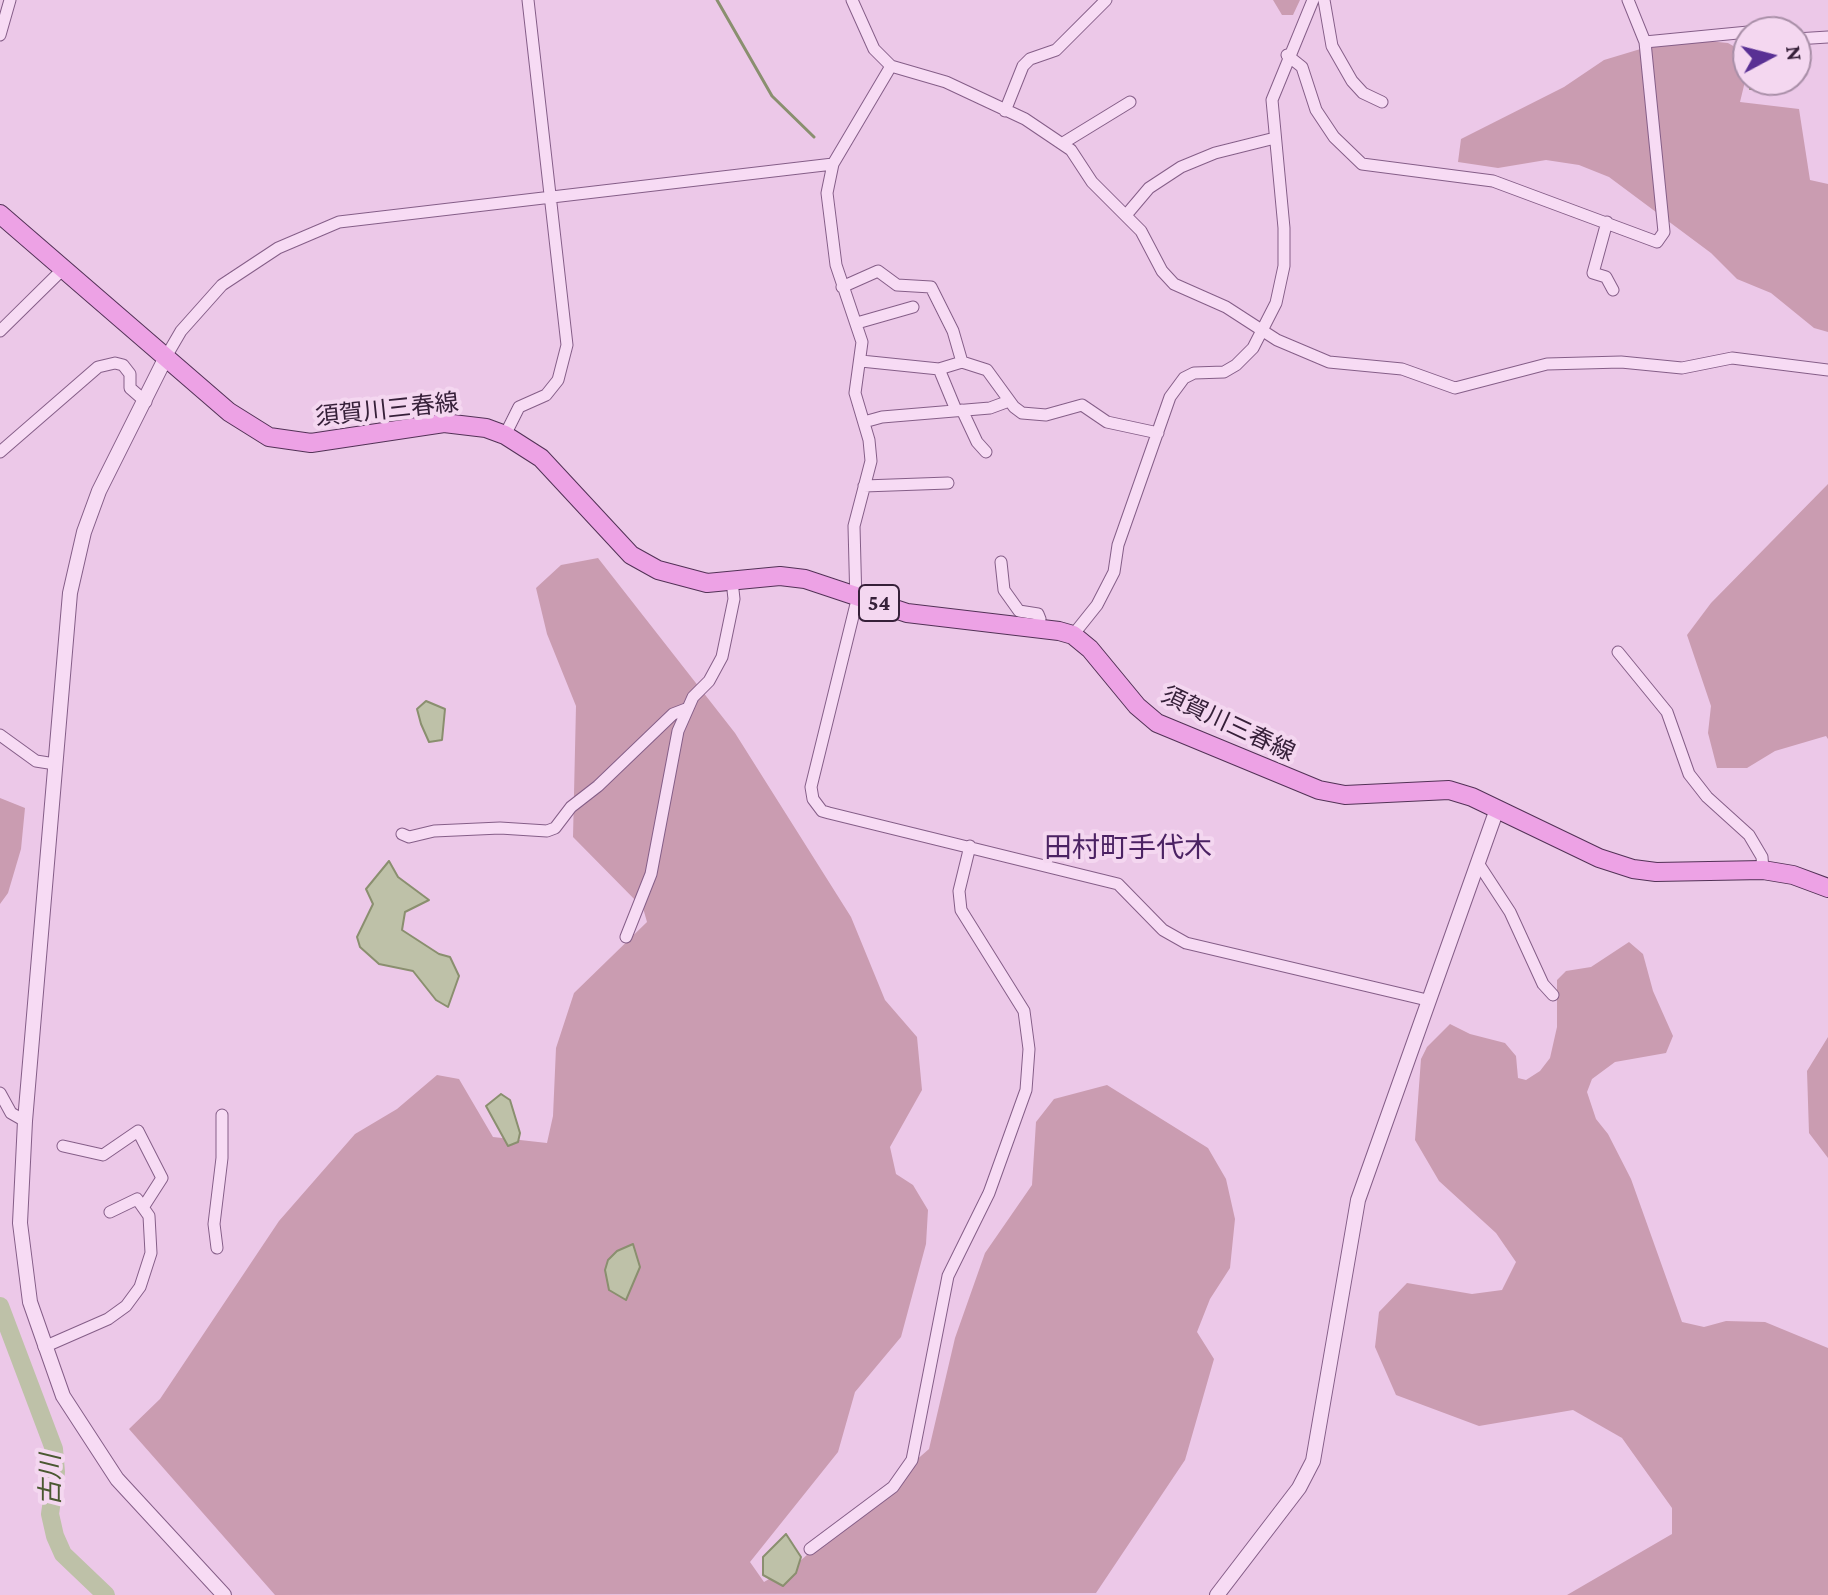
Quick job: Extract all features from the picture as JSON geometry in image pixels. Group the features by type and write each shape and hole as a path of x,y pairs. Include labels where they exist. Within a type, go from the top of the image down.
{"main road":[{"name":"須賀川三春線","path":"0,214 243,423 281,441 311,443 444,423 469,424 505,435 557,471 631,555 676,576 707,583 780,576 805,579 907,613 1035,626 1073,635 1157,723 1332,794 1449,790 1497,809 1599,858 1633,869 1656,872 1763,870 1793,875 1828,888"}],"street":[{"path":"0,35 10,0"},
{"path":"505,435 519,407 546,395 558,380 567,345 528,0"},
{"path":"852,0 874,49 891,66 946,82 1025,119 1063,143 1105,197 1127,214 1147,239 1162,271 1174,284 1226,307 1261,331 1329,362 1402,369 1455,388 1547,364 1621,362 1682,368 1732,358 1828,370"},
{"path":"1005,111 1023,66 1030,59 1056,50 1106,0"},
{"path":"1073,635 1097,605 1114,572 1118,545 1170,397 1184,378 1194,373 1230,369 1253,348 1276,303 1284,266 1284,228 1272,100 1287,55 1313,0"},
{"path":"1324,0 1332,46 1352,81 1363,93 1382,102"},
{"path":"1287,55 1302,67 1316,110 1334,137 1362,164 1493,181 1657,242 1664,232 1645,42 1628,0"},
{"path":"1645,42 1732,34"},
{"path":"891,66 833,164 827,193 836,265 862,342 855,393 871,461 854,526 853,617 811,787 813,799 822,811 829,813 1118,884 1163,930 1186,943 1427,1000"},
{"path":"1063,143 1130,102"},
{"path":"1127,214 1149,188 1181,167 1215,153 1275,138"},
{"path":"224,1595 141,1507 84,1432 63,1396 44,1347 30,1302 22,1252 25,1121 67,614 75,563 99,491 181,331 222,285 258,259 318,229 376,215 833,164"},
{"path":"1607,222 1593,273 1606,277 1613,290"},
{"path":"0,331 63,269"},
{"path":"842,287 878,271 897,285 931,287 953,331 962,362"},
{"path":"857,323 913,307"},
{"path":"861,361 939,369 962,362 987,370 1018,411 1032,416 1082,405 1107,422 1158,433"},
{"path":"0,452 98,367 115,363 123,365 130,374 130,388 146,402"},
{"path":"939,369 977,442 986,452"},
{"path":"864,422 882,417 990,408 1009,401"},
{"path":"864,486 948,483"},
{"path":"1001,562 1004,590 1019,611 1038,614 1040,619 1035,626"},
{"path":"626,937 651,874 678,731 686,709 709,681 722,657 734,599 732,581"},
{"path":"1618,652 1667,712 1689,774 1707,797 1749,835 1762,857 1763,870"},
{"path":"402,834 409,837 434,831 500,828 547,831 555,828 571,807 598,786 673,714 686,709"},
{"path":"0,735 36,761 55,764"},
{"path":"1217,1595 1274,1522 1313,1461 1358,1200 1497,809"},
{"path":"810,1549 893,1487 912,1460 948,1276 989,1193 1026,1090 1029,1049 1024,1011 961,910 959,891 970,846"},
{"path":"1478,863 1510,912 1543,984 1553,995"},
{"path":"0,1093 11,1113 25,1121"},
{"path":"217,1248 214,1224 222,1158 222,1115"},
{"path":"63,1146 103,1155 138,1131 162,1178 144,1206"},
{"path":"44,1347 97,1326 132,1299 151,1253 151,1226 144,1206 137,1199 110,1212"}],"shaded area":[{"path":"1273,0 1300,0 1293,15 1282,15"},
{"path":"1677,38 1728,43 1732,45 1732,96 1741,96 1740,102 1799,109 1810,180 1828,184 1828,332 1814,328 1771,293 1737,279 1711,253 1609,177 1579,165 1546,160 1498,168 1458,162 1461,139 1564,87 1604,60"},
{"path":"1828,484 1828,739 1826,736 1775,751 1747,768 1717,768 1708,733 1711,706 1687,635 1711,603"},
{"path":"598,558 735,733 851,917 885,1000 917,1037 922,1090 890,1147 896,1174 913,1185 928,1210 926,1244 901,1337 855,1392 838,1452 750,1562 764,1582 800,1561 929,1449 955,1338 985,1253 1032,1185 1036,1122 1054,1099 1107,1085 1208,1148 1226,1179 1235,1219 1230,1268 1210,1299 1197,1332 1214,1359 1185,1460 1096,1593 275,1595 129,1429 160,1399 279,1221 355,1134 397,1109 437,1075 459,1079 493,1137 547,1143 553,1116 556,1048 574,993 647,922 643,908 573,837 576,706 547,634 536,588 561,565"},
{"path":"426,701 445,709 442,740 429,742 421,724 417,709"},
{"path":"0,798 25,808 21,849 8,893 0,904"},
{"path":"389,861 398,877 429,900 405,912 402,930 439,954 450,957 459,976 448,1007 436,1000 413,971 379,964 360,947 357,937 373,904 366,889"},
{"path":"1629,942 1643,954 1653,991 1673,1036 1666,1053 1615,1062 1592,1079 1587,1092 1596,1119 1608,1134 1631,1179 1682,1322 1704,1327 1726,1321 1765,1322 1828,1348 1828,1595 1567,1595 1672,1534 1672,1508 1622,1438 1573,1410 1479,1426 1396,1395 1375,1347 1379,1312 1407,1283 1472,1294 1502,1290 1516,1262 1496,1233 1439,1181 1415,1140 1421,1059 1427,1047 1450,1024 1470,1034 1505,1043 1516,1056 1518,1078 1526,1080 1540,1071 1550,1058 1557,1027 1557,980 1566,971 1591,967"},
{"path":"1828,1037 1828,1158 1809,1133 1807,1071"},
{"path":"501,1094 510,1100 520,1133 518,1142 508,1146 486,1106"},
{"path":"633,1244 640,1267 626,1300 609,1290 605,1270 608,1260 617,1251"},
{"path":"786,1534 801,1557 796,1573 783,1586 763,1575 763,1557"}],"waterway":[{"path":"717,0 772,96 814,137"},
{"name":"古川","path":"0,1306 54,1449 56,1472 50,1514 55,1536 63,1554 106,1595"}],"district":[{"name":"田村町手代木","path":"1128,848"}]}
